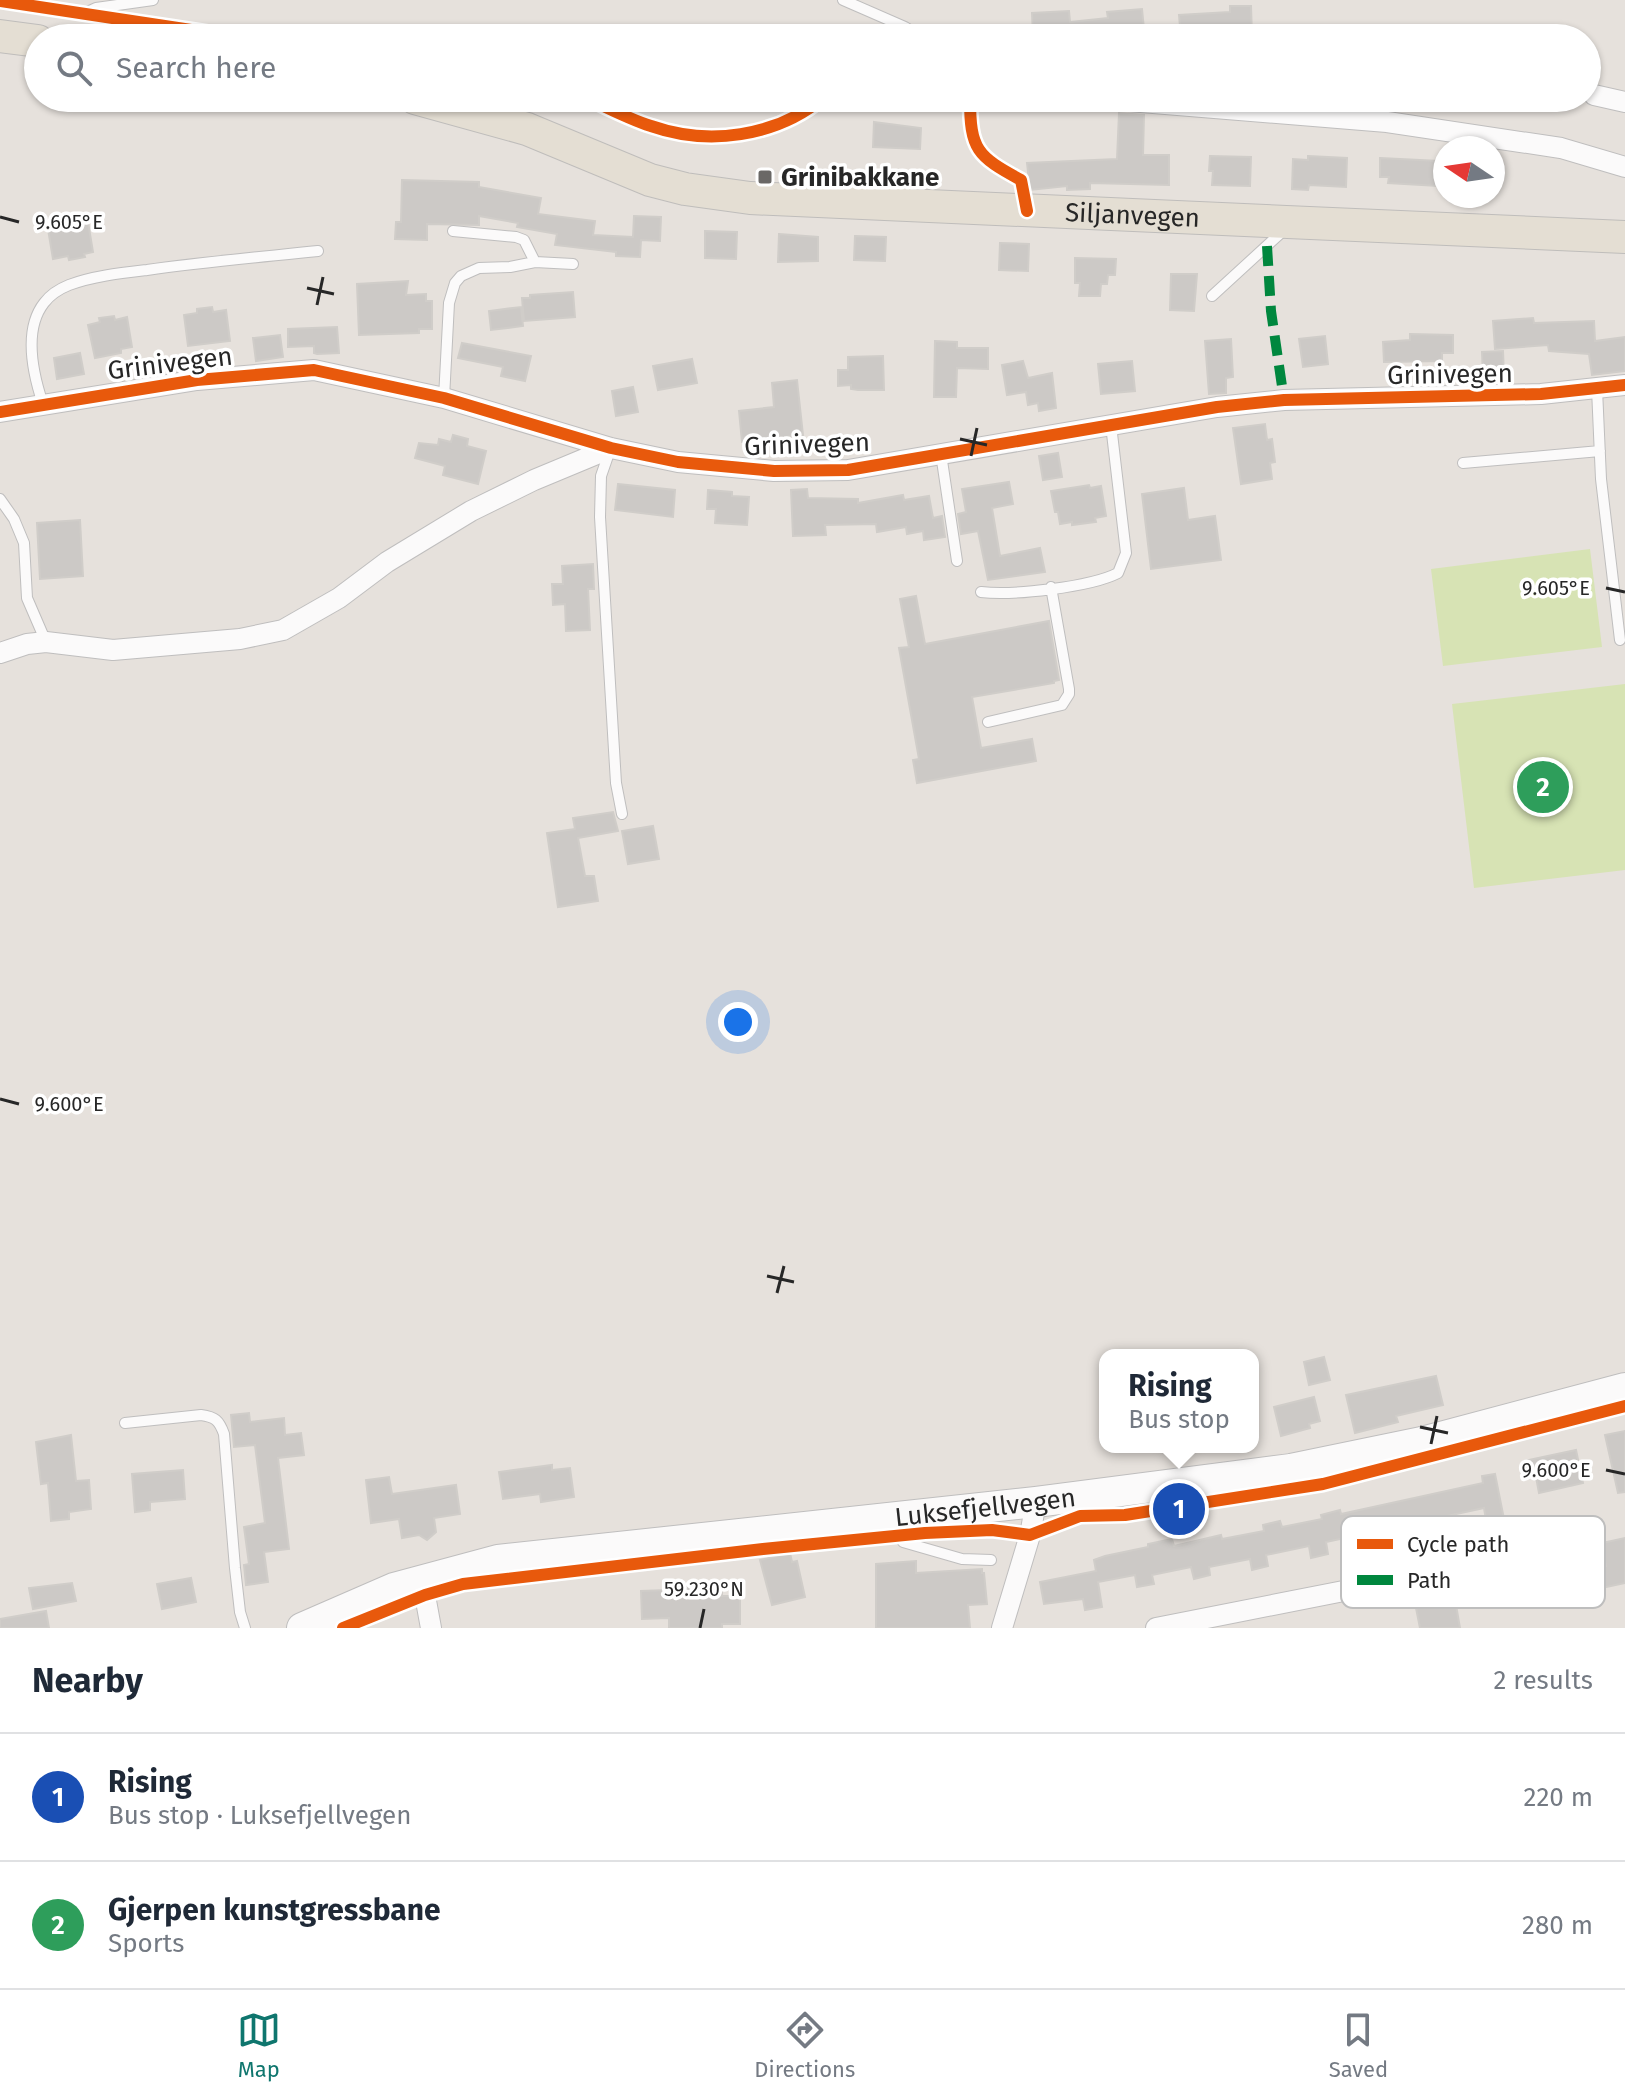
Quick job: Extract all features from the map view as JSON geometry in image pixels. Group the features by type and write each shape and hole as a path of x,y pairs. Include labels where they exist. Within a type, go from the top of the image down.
{"main road":[{"path":"0,36 24,39"},
{"name":"Siljanvegen","path":"466,112 527,129 650,180 717,194 787,202 1625,237"},
{"name":"Luksefjellvegen","path":"302,1628 361,1601 422,1579 498,1560 1036,1502 1291,1469 1436,1438 1625,1388"}],"street":[{"path":"1601,97 1625,102"},
{"path":"1264,112 1387,122 1561,148 1625,167"},
{"name":"Grinivegen","path":"0,412 197,380 314,370 444,398 611,448 678,462 774,471 848,470 1217,407 1284,400 1541,394 1625,385"},
{"path":"0,653 27,644 46,642 113,650 240,639 283,630 339,598 387,562 471,511 534,480 611,448"},
{"path":"1002,1628 1030,1535 1036,1502"},
{"path":"422,1579 431,1628"},
{"path":"1156,1628 1341,1592"}],"lane":[{"path":"85,13 96,8 153,0"},
{"path":"843,0 898,24"},
{"path":"1212,296 1292,223"},
{"path":"453,231 524,240 535,262"},
{"path":"43,404 35,374 34,322 46,300 62,288 110,275 318,251"},
{"path":"444,398 449,303 455,283 461,276 479,268 535,262 573,264"},
{"path":"1597,389 1605,516 1620,640"},
{"path":"981,592 998,594 1104,580 1118,573 1126,553 1111,425"},
{"path":"611,448 601,476 600,517 616,783 622,814"},
{"path":"1463,463 1600,451"},
{"path":"941,454 957,561"},
{"path":"0,499 14,519 24,543 27,598 46,642"},
{"path":"988,722 1062,705 1066,701 1069,689 1051,587"},
{"path":"125,1423 201,1415 214,1417 221,1424 240,1612 245,1628"},
{"path":"898,1517 899,1536 903,1542 962,1559 991,1560"}],"green space":[{"path":"1590,549 1602,647 1443,666 1431,569"},
{"path":"1625,684 1625,870 1474,888 1452,704"}],"building":[{"path":"1230,6 1251,6 1252,24 1180,24 1179,15 1230,12"},
{"path":"1142,9 1144,24 1032,24 1032,13 1069,11 1070,22 1108,18 1107,12"},
{"path":"1119,113 1144,115 1143,155 1169,155 1169,185 1090,183 1090,189 1067,190 1067,186 1030,190 1027,163 1117,159"},
{"path":"874,122 921,128 920,149 873,147"},
{"path":"1210,156 1251,157 1250,186 1212,185"},
{"path":"1308,156 1347,158 1346,187 1309,185 1308,190 1292,189 1293,159 1308,160"},
{"path":"1380,158 1433,161 1433,186 1388,183 1389,177 1380,177"},
{"path":"402,180 479,182 479,187 541,198 538,214 595,221 593,235 633,237 634,216 661,217 660,241 641,240 640,257 616,256 616,252 555,245 557,234 479,216 479,225 427,224 427,240 395,239 396,222 401,222"},
{"path":"75,220 76,224 88,222 93,252 69,260 68,256 53,259 48,229 59,227 58,223"},
{"path":"705,231 737,232 736,259 705,258"},
{"path":"779,234 818,237 818,261 778,262"},
{"path":"855,236 886,237 885,261 854,260"},
{"path":"1000,243 1029,244 1028,271 999,270"},
{"path":"1075,258 1116,259 1115,275 1108,275 1107,284 1101,284 1100,296 1079,296 1080,283 1075,283"},
{"path":"1171,274 1197,274 1194,311 1170,310"},
{"path":"408,281 406,295 426,294 426,301 432,301 432,329 419,329 419,333 359,335 357,284"},
{"path":"573,292 575,317 524,321 522,298"},
{"path":"212,307 213,312 226,310 230,341 188,346 184,315"},
{"path":"521,307 523,326 491,330 489,311"},
{"path":"114,316 115,320 127,317 132,347 121,349 121,353 95,358 88,325 100,322 99,318"},
{"path":"1533,318 1534,323 1594,321 1595,341 1625,337 1625,371 1592,375 1589,354 1549,351 1548,345 1495,349 1493,321"},
{"path":"337,327 339,353 317,354 314,353 314,346 288,347 288,329"},
{"path":"1410,334 1453,335 1453,353 1442,353 1442,361 1384,362 1383,342 1410,340"},
{"path":"280,335 283,357 256,361 253,338"},
{"path":"1325,336 1328,364 1303,367 1299,339"},
{"path":"1231,339 1233,377 1226,378 1226,393 1209,394 1205,341"},
{"path":"935,341 957,342 957,348 988,348 988,369 957,368 956,397 934,397"},
{"path":"462,343 531,356 525,381 501,376 503,367 458,358"},
{"path":"1503,351 1504,375 1483,377 1482,352"},
{"path":"80,353 84,374 57,379 54,358"},
{"path":"883,356 884,390 838,386 838,370 848,370 848,357"},
{"path":"692,359 697,383 658,390 653,366"},
{"path":"1023,361 1028,378 1052,373 1056,408 1039,411 1038,403 1028,405 1026,392 1007,395 1002,365"},
{"path":"1132,361 1135,391 1101,394 1098,364"},
{"path":"797,380 803,435 742,442 739,411 774,407 772,383"},
{"path":"633,387 638,412 616,416 612,391"},
{"path":"1265,424 1267,440 1272,439 1275,462 1270,463 1272,479 1241,484 1233,428"},
{"path":"453,435 468,439 467,446 486,451 478,484 443,475 445,466 415,458 419,443 438,445 439,439 451,442"},
{"path":"1058,453 1062,477 1043,480 1039,456"},
{"path":"1009,482 1013,504 992,508 1000,556 1040,548 1045,572 988,580 978,531 961,534 958,514 966,512 962,489"},
{"path":"618,484 675,490 673,517 615,510"},
{"path":"1089,485 1090,488 1101,486 1106,516 1095,518 1096,522 1060,524 1051,491"},
{"path":"1184,488 1188,520 1215,516 1221,560 1151,569 1142,494"},
{"path":"807,489 808,498 858,499 858,503 903,495 904,500 929,496 933,518 942,516 945,537 924,540 923,531 907,534 906,527 877,532 876,524 825,525 826,535 793,536 791,490"},
{"path":"708,490 749,497 747,525 715,523 716,509 707,509"},
{"path":"80,520 83,576 40,579 37,523"},
{"path":"593,564 594,589 588,589 590,630 566,631 565,604 553,605 552,584 563,584 562,566"},
{"path":"916,596 925,644 1049,621 1059,680 972,697 981,748 1032,739 1036,761 917,783 913,760 919,759 899,648 909,647 900,599"},
{"path":"613,812 618,831 578,838 585,876 594,876 598,901 558,907 547,833 575,829 573,818"},
{"path":"653,826 659,859 628,864 622,831"},
{"path":"1324,1357 1330,1380 1309,1385 1304,1362"},
{"path":"1436,1376 1443,1405 1396,1416 1398,1422 1355,1433 1346,1395"},
{"path":"1314,1397 1320,1421 1309,1424 1310,1428 1281,1436 1274,1407"},
{"path":"249,1413 250,1422 284,1418 285,1435 301,1433 304,1455 278,1458 289,1549 264,1552 268,1582 246,1585 244,1565 249,1564 244,1527 265,1523 255,1445 234,1447 231,1415"},
{"path":"1625,1431 1625,1492 1618,1493 1605,1435"},
{"path":"71,1435 76,1481 89,1480 91,1509 69,1512 69,1519 51,1521 48,1483 41,1484 36,1442"},
{"path":"1576,1450 1583,1483 1539,1493 1536,1477 1528,1478 1524,1461"},
{"path":"552,1465 552,1470 570,1468 574,1497 541,1502 540,1494 503,1499 499,1472"},
{"path":"183,1470 185,1499 150,1502 150,1510 135,1512 132,1474"},
{"path":"1495,1474 1503,1516 1485,1516 1484,1508 1447,1516 1341,1516 1341,1539 1326,1542 1328,1554 1311,1558 1309,1546 1266,1555 1268,1566 1252,1570 1250,1559 1209,1567 1210,1575 1194,1579 1191,1567 1152,1575 1154,1584 1137,1587 1135,1575 1098,1582 1102,1607 1085,1610 1083,1599 1044,1604 1040,1582 1096,1571 1094,1560 1105,1556 1172,1539 1174,1546 1221,1535 1222,1539 1264,1531 1263,1525 1280,1521 1282,1527 1322,1519 1321,1515 1340,1510 1341,1514 1483,1483 1482,1476"},
{"path":"389,1477 392,1494 456,1485 460,1514 434,1518 436,1532 427,1540 419,1535 402,1538 399,1519 371,1523 366,1480"},
{"path":"1625,1538 1625,1583 1605,1587 1605,1542"},
{"path":"790,1553 792,1562 797,1561 805,1597 772,1605 760,1560"},
{"path":"916,1561 916,1573 982,1569 987,1604 968,1605 970,1628 876,1628 876,1564"},
{"path":"191,1578 196,1602 162,1609 157,1584"},
{"path":"72,1583 76,1601 33,1609 29,1588"},
{"path":"690,1584 690,1590 722,1589 722,1596 740,1596 740,1624 722,1624 722,1628 669,1628 669,1618 642,1619 641,1591 668,1590 668,1585"},
{"path":"1416,1608 1457,1608 1460,1628 1420,1628"},
{"path":"46,1611 49,1628 0,1628 0,1619"}],"marked path":[{"path":"1267,246 1271,311 1284,400"}],"cycle path":[{"path":"0,1 152,24"},
{"path":"616,112 651,126 695,136 741,134 784,122 802,112"},
{"path":"970,112 979,150 994,164 1021,180 1027,211"},
{"path":"0,412 197,380 314,370 444,398 611,448 678,462 774,471 848,470 1217,407 1284,400 1541,394 1625,385"},
{"path":"343,1628 425,1595 463,1584 925,1533 992,1530 1030,1535 1080,1516 1125,1515 1323,1484 1625,1406"}],"place":[{"name":"Grinibakkane","path":"765,177"},
{"name":"Gjerpen kunstgressbane","path":"1543,787"},
{"name":"Rising","path":"1179,1509"}]}
